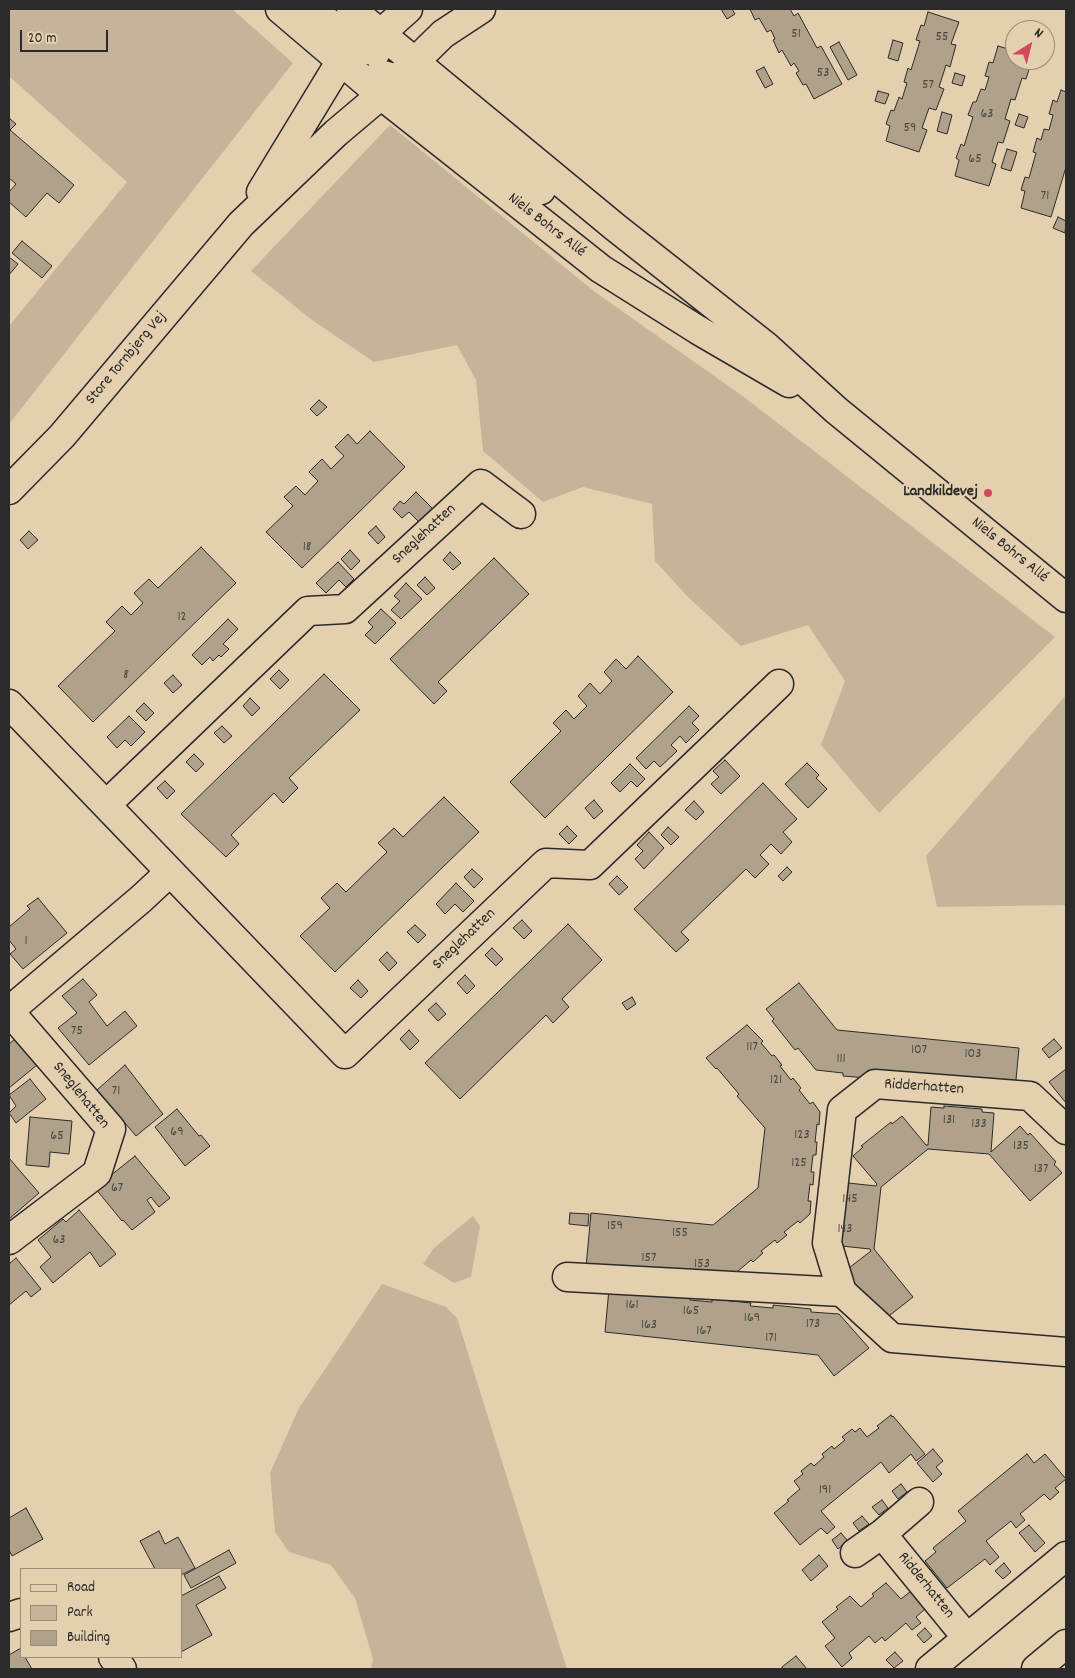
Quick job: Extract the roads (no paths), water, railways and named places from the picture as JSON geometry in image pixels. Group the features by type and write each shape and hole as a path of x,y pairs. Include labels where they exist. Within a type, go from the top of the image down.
{"street":[{"name":"Niels Bohrs Allé","path":"280,9 359,48 397,79 601,269 698,330 836,410"},
{"path":"312,9 397,79"},
{"name":"Niels Bohrs Allé","path":"351,9 359,48"},
{"name":"Store Tornbjerg Vej","path":"241,224 359,48 408,9"},
{"name":"Store Tornbjerg Vej","path":"9,490 62,436 241,224 443,34 481,9"},
{"name":"Niels Bohrs Allé","path":"397,79 615,227 767,347 836,410 1066,598"},
{"name":"Sneglehatten","path":"106,805 308,611 345,609 480,484 521,514"},
{"name":"Sneglehatten","path":"9,704 345,1054 546,863 590,865 778,684"},
{"name":"Sneglehatten","path":"9,1240 97,1173 111,1128 9,1011 170,872"},
{"name":"Ridderhatten","path":"842,1292 827,1243 842,1110 875,1084 1030,1096 1066,1130"},
{"path":"567,1277 842,1292 892,1338 1066,1352"},
{"path":"854,1553 882,1534 919,1502"},
{"name":"Ridderhatten","path":"882,1534 967,1638"},
{"path":"930,1669 1066,1556"},
{"path":"1036,1669 1066,1644"},
{"path":"114,1658 122,1669"}],"place":[{"name":"Landkildevej","path":"988,493"}]}
